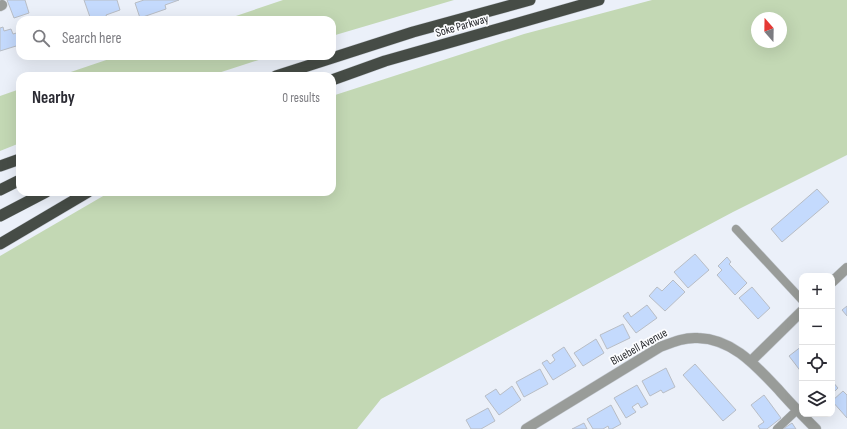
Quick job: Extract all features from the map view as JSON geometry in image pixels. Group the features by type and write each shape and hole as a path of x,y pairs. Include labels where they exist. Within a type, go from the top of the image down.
{"highway":[{"name":"Soke Parkway","path":"336,57 413,32 530,0"},
{"name":"Soke Parkway","path":"336,79 385,61 599,0"},
{"name":"Soke Parkway","path":"288,72 326,60"},
{"path":"0,166 16,160"},
{"path":"0,190 16,182"},
{"path":"0,216 38,196"},
{"path":"0,244 81,196"}],"street":[{"path":"835,279 847,268"},
{"path":"751,361 799,314"},
{"name":"Bluebell Avenue","path":"526,429 660,347 680,340 699,338 720,342 734,349 751,361 816,429"}],"lane":[{"path":"736,229 799,297"},
{"path":"777,429 797,410"}],"green space":[{"path":"283,0 454,0 336,35 336,16 236,16"},
{"path":"652,0 847,0 847,155 733,212 381,399 357,429 0,429 0,256 103,196 336,196 336,95 524,34"},
{"path":"106,60 259,60 221,72 71,72"},
{"path":"16,90 16,145 0,151 0,96"}],"building":[{"path":"7,0 25,0 29,13 16,16 14,18"},
{"path":"84,0 117,0 120,10 106,16 90,16"},
{"path":"144,0 179,0 165,5 166,9 146,16 139,16 135,3"},
{"path":"3,27 4,31 11,29 13,34 16,33 16,46 0,51 0,28"},
{"path":"817,189 829,202 782,242 771,229"},
{"path":"695,254 709,270 688,288 674,272"},
{"path":"727,257 731,262 729,264 747,283 735,295 717,275 722,270 718,266"},
{"path":"673,280 685,292 665,311 649,296 657,287 662,291"},
{"path":"752,287 770,308 758,319 739,298"},
{"path":"647,305 657,318 636,333 623,316 628,312 631,317"},
{"path":"847,306 847,316 842,310"},
{"path":"623,324 630,338 607,349 600,335"},
{"path":"596,339 604,353 583,366 574,353"},
{"path":"564,347 576,366 553,380 542,363 547,360 550,364 555,360 552,355"},
{"path":"799,348 799,369 789,356"},
{"path":"695,364 736,410 723,421 683,375"},
{"path":"666,368 675,387 663,393 661,390 650,396 642,381"},
{"path":"540,369 548,384 524,397 516,382"},
{"path":"637,385 648,404 641,408 638,403 632,407 636,412 626,418 614,398"},
{"path":"512,386 521,400 499,415 485,396 496,389 500,395"},
{"path":"843,391 847,395 847,418 835,404 835,398"},
{"path":"764,395 781,418 767,429 760,429 758,426 764,422 751,405"},
{"path":"611,405 621,424 612,429 609,429 608,426 603,429 593,429 587,419"},
{"path":"488,408 495,421 481,429 471,429 466,420"},
{"path":"584,423 587,429 572,429"},
{"path":"792,423 796,429 783,429"}]}
